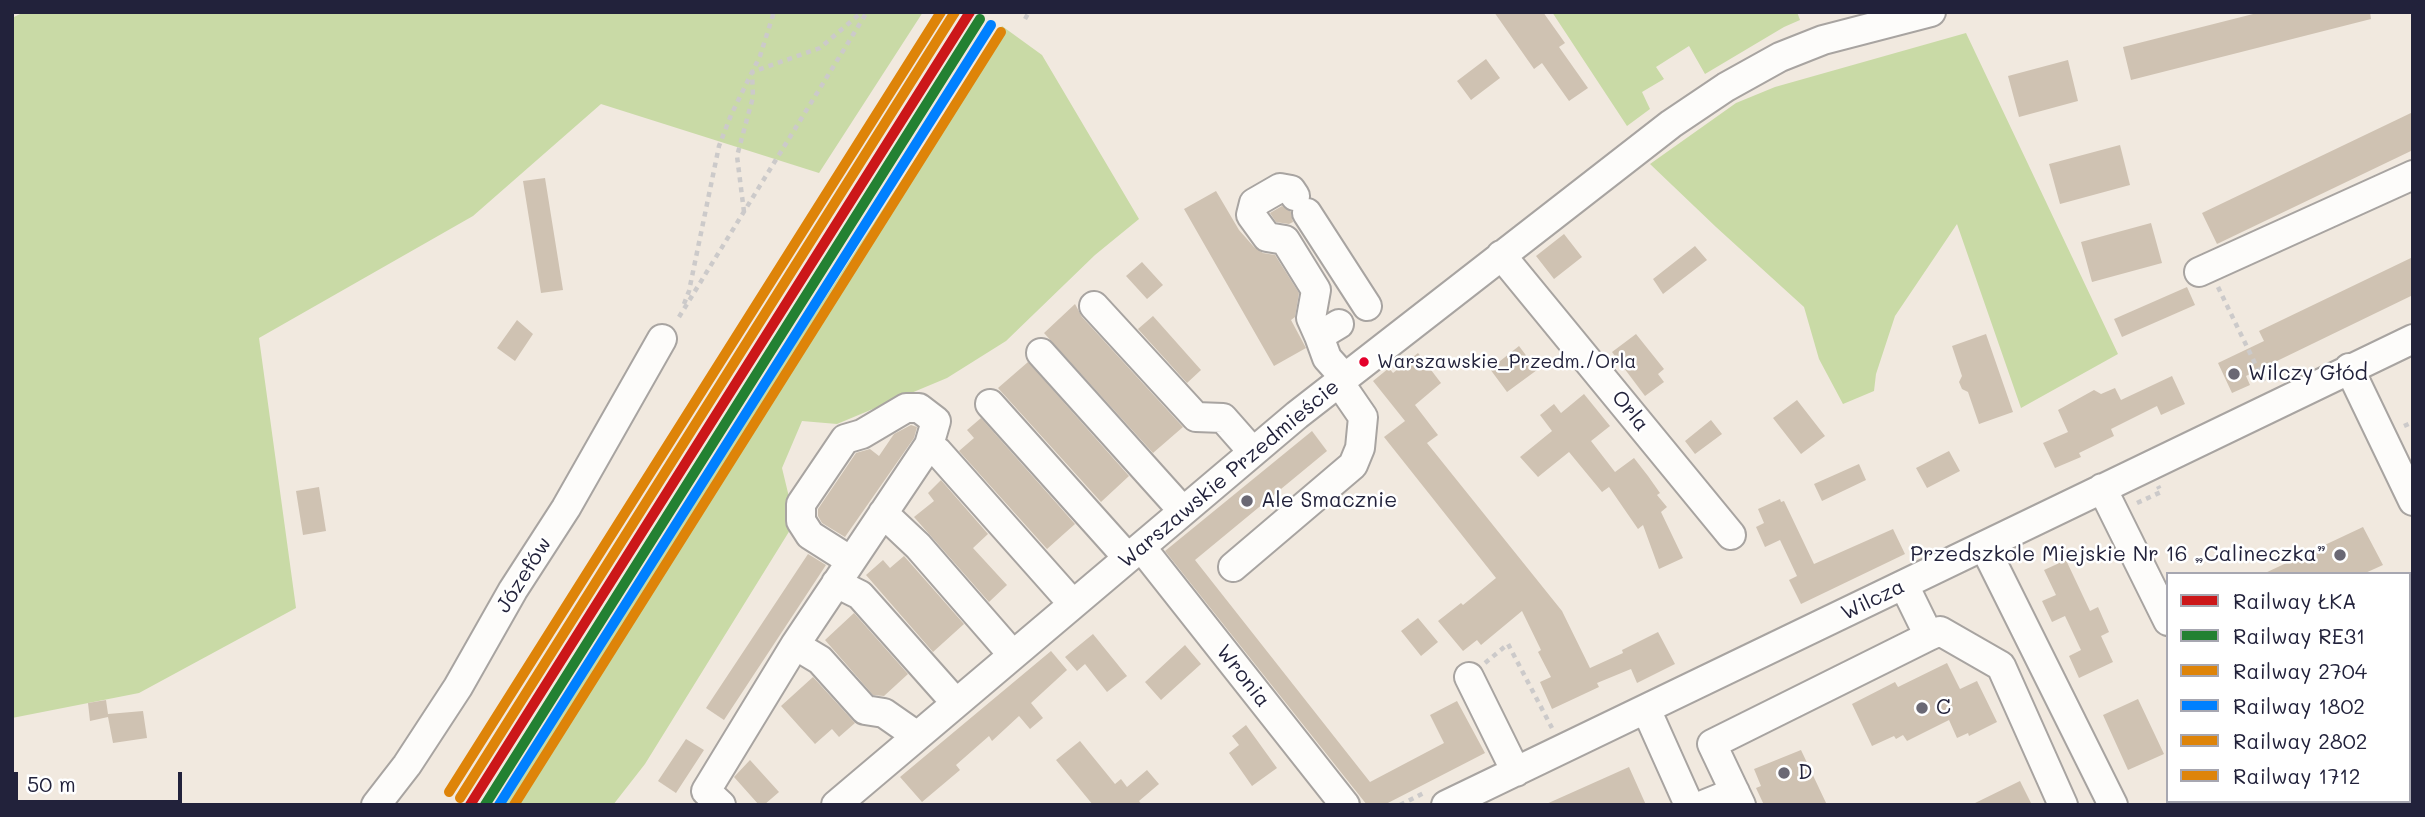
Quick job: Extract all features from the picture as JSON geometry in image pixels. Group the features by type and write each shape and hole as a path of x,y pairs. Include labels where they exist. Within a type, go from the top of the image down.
{"street":[{"name":"Warszawskie Przedmieście","path":"836,805 1341,379 1671,124 1726,87 1780,57 1897,16 1931,12"},
{"path":"2199,272 2413,175"},
{"path":"1233,567 1353,465 1360,448 1363,417 1327,358 1346,320 1301,205 1290,190 1280,188 1254,204 1251,215 1267,237 1286,240 1316,290 1311,318 1346,320 1392,338"},
{"name":"Orla","path":"1501,255 1731,535"},
{"path":"1094,306 1196,416 1223,418 1253,452"},
{"name":"Józefów","path":"376,805 407,765 458,687 513,590 566,508 662,339"},
{"name":"Wilcza","path":"1446,805 2413,339"},
{"path":"1041,353 1183,511"},
{"path":"2349,368 2413,501"},
{"name":"Wronia","path":"990,404 1135,552 1345,805"},
{"path":"709,800 795,645 844,572 883,513 929,445 936,421 919,408 906,408 862,434 845,439 801,504 801,521 810,535 844,572 860,595 956,703"},
{"path":"929,445 1073,604"},
{"path":"2102,488 2166,617"},
{"path":"883,513 918,546 1013,655"},
{"path":"1984,546 2113,805"},
{"path":"1904,585 1929,636"},
{"path":"1646,709 1692,805 1738,798 1712,744 1940,631 2001,666 2063,805"},
{"path":"795,645 820,660 865,710 884,713 917,736"},
{"path":"1469,677 1516,772"}],"path":[{"path":"679,317 689,291 719,146 730,115 760,56 774,12"},
{"path":"752,72 820,48 862,12"},
{"path":"662,339 679,317 867,12"},
{"path":"1025,19 1030,12"},
{"path":"744,212 737,156 753,97 752,72"},
{"path":"2225,301 2268,390"},
{"path":"1469,677 1508,644 1552,729"}],"green space":[{"path":"24,12 923,12 819,173 601,104 473,216 259,338 296,608 139,693 12,718 12,18"},
{"path":"1552,12 1797,12 1800,20 1705,74 1689,46 1656,67 1664,79 1642,92 1650,109 1627,126"},
{"path":"1002,26 1042,55 1139,219 1095,255 1006,341 947,378 837,424 802,421 782,468 795,522 645,764 613,805 495,805"},
{"path":"1966,33 2118,354 2021,408 1957,224 1895,316 1876,374 1874,391 1843,404 1819,359 1804,307 1650,164 1736,103 1775,87"},
{"path":"2413,605 2413,805 2405,805 2402,803 2411,803"}],"building":[{"path":"1494,12 1543,12 1565,43 1559,47 1588,88 1569,101 1542,63 1534,69"},
{"path":"2261,12 2370,12 2371,19 2131,80 2123,47"},
{"path":"1486,59 1500,78 1471,100 1457,81"},
{"path":"2068,60 2078,101 2019,117 2008,76"},
{"path":"2413,112 2413,150 2217,244 2202,213"},
{"path":"2120,145 2130,185 2060,204 2049,164"},
{"path":"545,178 563,290 541,293 523,181"},
{"path":"1216,191 1239,230 1254,247 1263,253 1275,255 1299,293 1295,317 1291,320 1306,348 1274,366 1184,209"},
{"path":"1282,206 1291,212 1293,222 1276,222 1270,213"},
{"path":"2151,223 2162,263 2092,282 2081,242"},
{"path":"1564,234 1582,257 1554,279 1536,256"},
{"path":"1695,246 1707,260 1663,294 1653,279"},
{"path":"2413,257 2413,295 2246,376 2250,385 2232,393 2218,363 2264,341 2259,331"},
{"path":"1142,262 1163,285 1147,299 1126,276"},
{"path":"2187,287 2195,305 2122,337 2114,319"},
{"path":"1075,304 1082,317 1183,427 1153,453 1044,333"},
{"path":"1153,316 1201,370 1187,383 1138,329"},
{"path":"517,320 533,334 515,361 497,348"},
{"path":"1636,334 1664,369 1658,374 1664,382 1645,396 1612,352"},
{"path":"1986,334 2013,412 1979,424 1968,392 1962,389 1959,382 1962,376 1952,346"},
{"path":"1519,346 1537,370 1507,392 1490,369"},
{"path":"1418,353 1441,383 1415,405 1438,435 1427,443 1562,611 1590,668 1623,653 1622,650 1658,632 1675,664 1637,683 1631,669 1597,683 1599,687 1552,709 1540,682 1551,677 1522,611 1481,645 1477,640 1463,651 1438,621 1496,578 1384,437 1405,421 1373,381 1389,368 1393,373"},
{"path":"1028,362 1129,476 1101,502 998,388"},
{"path":"2172,376 2185,404 2161,415 2157,406 2111,429 2114,436 2079,453 2081,457 2055,468 2043,443 2068,432 2058,410 2094,390 2101,394 2115,388 2121,400"},
{"path":"1584,394 1610,426 1591,441 1615,472 1634,458 1667,507 1661,512 1683,558 1659,569 1643,525 1638,529 1609,487 1602,492 1569,452 1538,477 1520,457 1552,431 1540,415 1554,404 1561,413"},
{"path":"1797,400 1825,436 1801,454 1773,418"},
{"path":"981,418 1075,524 1047,549 959,451 974,438 967,430"},
{"path":"1711,420 1722,434 1695,454 1685,441"},
{"path":"911,425 917,427 914,438 845,537 822,523 818,509 856,453 870,449 879,456 894,434"},
{"path":"1312,431 1327,451 1195,560 1370,782 1444,743 1430,715 1457,701 1485,753 1384,805 1367,805 1165,551"},
{"path":"1949,451 1960,471 1927,488 1916,468"},
{"path":"1859,464 1866,480 1822,501 1814,484"},
{"path":"941,480 988,534 973,548 1007,585 989,602 914,517 934,501 928,493"},
{"path":"319,487 326,531 303,535 296,491"},
{"path":"1780,499 1781,502 1784,501 1814,564 1893,529 1905,554 1801,604 1789,580 1797,576 1780,540 1765,547 1756,527 1764,523 1758,509"},
{"name":"Przedszkole Miejskie Nr 16 „Calineczka”","path":"2363,527 2383,565 2367,572 2267,572"},
{"path":"808,554 826,565 724,720 706,708"},
{"path":"904,556 964,624 933,652 866,575 883,560 890,568"},
{"path":"2066,560 2090,611 2098,607 2109,632 2101,636 2113,662 2079,678 2069,656 2081,650 2065,616 2052,622 2042,601 2056,595 2044,570"},
{"path":"854,613 908,674 884,696 873,695 825,640"},
{"path":"1418,618 1438,642 1421,656 1401,631"},
{"path":"1093,634 1127,676 1107,692 1085,664 1077,671 1065,657"},
{"path":"1185,645 1201,664 1161,700 1145,682"},
{"path":"1051,651 1067,670 1031,703 1043,718 1030,729 1019,716 992,741 989,736 956,765 960,770 922,802 900,777"},
{"name":"C","path":"1947,663 1960,689 1977,681 1997,722 1969,736 1968,733 1957,738 1949,720 1907,741 1903,735 1896,739 1894,736 1872,746 1852,704 1895,682 1898,687"},
{"path":"813,677 855,723 839,737 832,729 815,744 781,706"},
{"path":"2138,699 2164,754 2128,770 2103,715"},
{"path":"106,700 108,714 143,711 147,738 113,743 108,717 90,721 88,703"},
{"path":"1246,725 1277,768 1252,786 1229,753 1239,745 1232,736"},
{"path":"686,739 704,750 676,793 658,781"},
{"path":"1080,741 1115,784 1121,779 1127,787 1147,770 1159,784 1139,801 1142,805 1093,805 1056,760"},
{"name":"D","path":"1801,750 1827,805 1764,805 1756,788 1761,786 1754,769"},
{"path":"750,760 779,792 764,805 759,805 734,777"},
{"path":"1629,767 1646,805 1544,805"},
{"path":"2020,781 2032,805 1971,805"}],"rail line":[{"name":"2802","path":"449,792 941,12"},
{"name":"2704","path":"460,798 955,12"},
{"name":"ŁKA","path":"470,805 970,12"},
{"name":"RE31","path":"485,805 980,19"},
{"name":"1802","path":"499,805 991,25"},
{"name":"1712","path":"514,805 1001,32"}],"place":[{"name":"Warszawskie_Przedm./Orla","path":"1364,362"},
{"name":"Wilczy Głód","path":"2234,374"},
{"name":"Ale Smacznie","path":"1247,501"},
{"name":"Przedszkole Miejskie Nr 16 „Calineczka”","path":"2340,555"},
{"name":"C","path":"1922,708"},
{"name":"D","path":"1784,773"}]}
